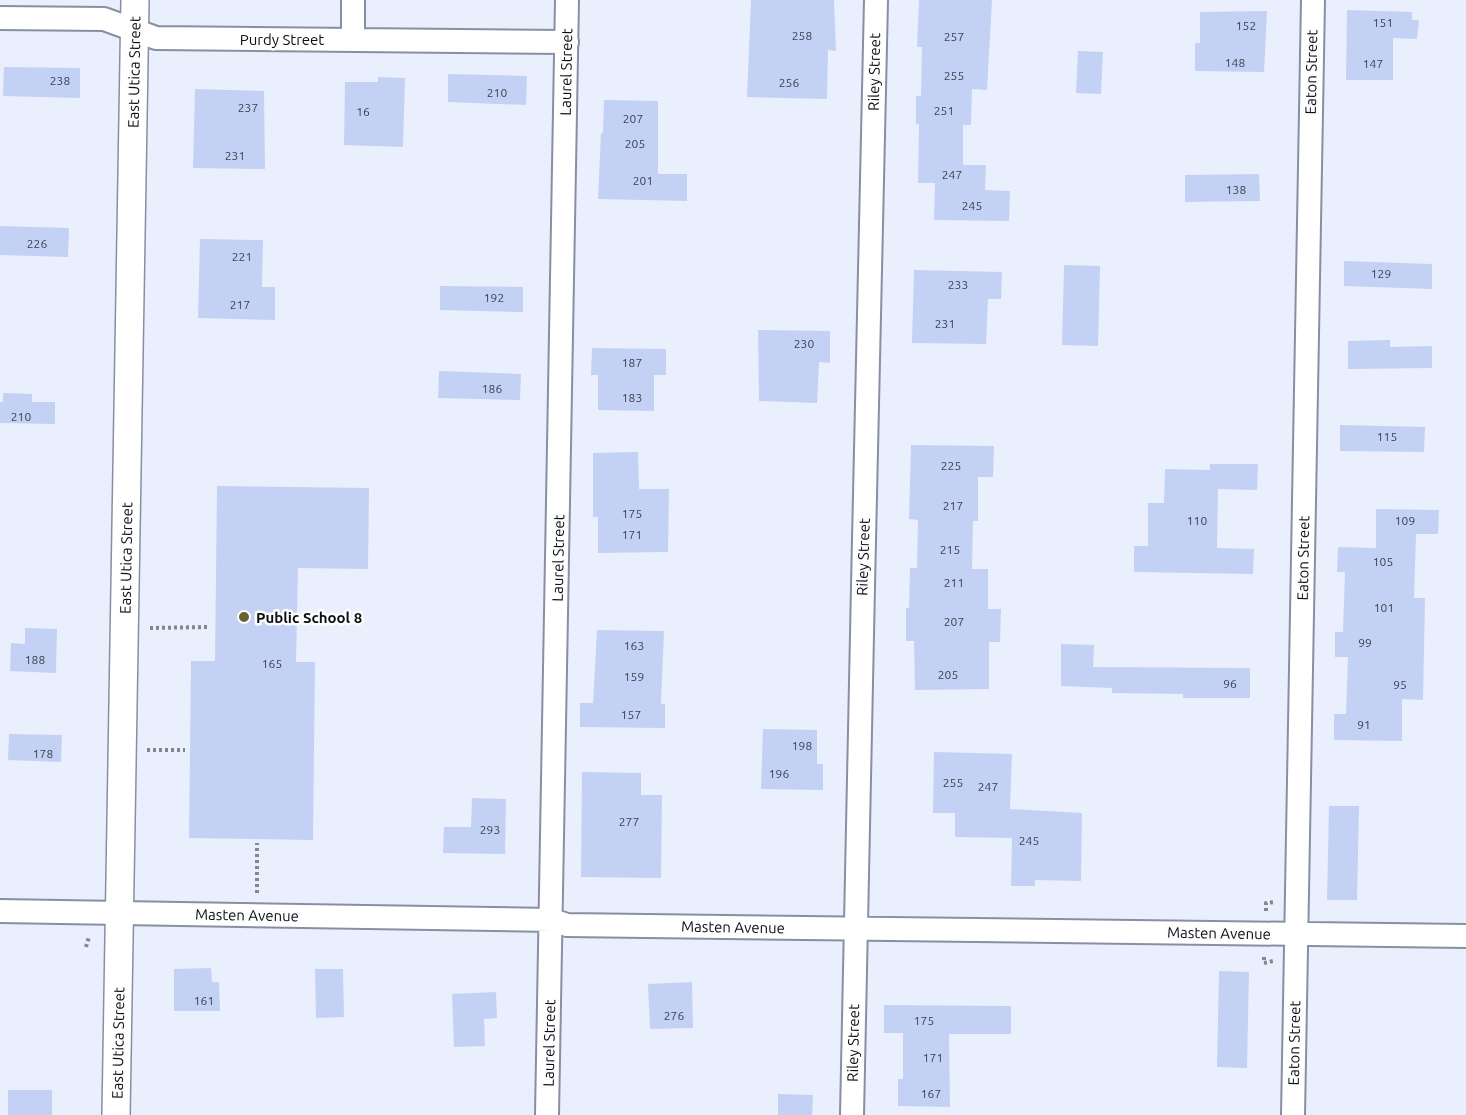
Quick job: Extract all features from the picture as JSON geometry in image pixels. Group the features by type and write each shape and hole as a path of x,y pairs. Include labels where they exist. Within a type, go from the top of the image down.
{"street":[{"name":"East Utica Street","path":"116,1115 135,0"},
{"path":"353,0 353,39"},
{"name":"Laurel Street","path":"547,1115 567,0"},
{"name":"Riley Street","path":"852,1115 876,0"},
{"name":"Eaton Street","path":"1293,1115 1312,0"},
{"name":"Purdy Street","path":"0,18 104,19 156,38 567,42"},
{"name":"Masten Avenue","path":"0,911 552,920 567,925 1466,936"}],"path":[{"path":"143,628 209,627"},
{"path":"156,750 185,750"},
{"path":"256,899 257,843"},
{"path":"86,947 88,937"},
{"path":"1264,963 1273,961"}],"building":[{"path":"751,0 834,0 836,51 828,50 827,99 747,97"},
{"path":"919,0 992,0 987,90 972,89 971,125 963,125 963,165 986,165 985,190 1010,191 1009,221 934,220 935,183 918,183 919,124 916,124 916,96 921,96 922,47 917,47"},
{"path":"1347,10 1412,12 1412,20 1419,20 1417,39 1393,38 1393,80 1346,80"},
{"path":"1267,11 1264,72 1195,71 1195,43 1200,43 1200,12"},
{"path":"1078,51 1103,52 1101,94 1076,93"},
{"path":"4,67 80,68 80,98 3,96"},
{"path":"448,74 527,76 526,105 448,102"},
{"path":"378,77 405,78 403,147 344,145 345,82 378,82"},
{"path":"195,89 264,91 265,169 193,168"},
{"path":"604,100 658,101 658,174 687,174 687,201 598,199"},
{"path":"1259,174 1260,201 1185,202 1185,175"},
{"path":"0,226 69,228 68,257 0,255"},
{"path":"200,239 263,240 262,287 275,287 275,320 198,318"},
{"path":"1344,261 1432,264 1432,289 1344,286"},
{"path":"1064,265 1100,266 1098,346 1062,345"},
{"path":"914,270 1002,272 1001,299 988,299 986,344 912,343"},
{"path":"440,286 523,287 523,312 440,310"},
{"path":"758,330 830,331 830,363 819,362 817,403 759,401"},
{"path":"1390,340 1390,347 1432,346 1432,368 1348,369 1348,341"},
{"path":"592,348 666,349 666,375 654,375 654,411 598,410 598,375 591,375"},
{"path":"439,371 521,374 520,400 438,398"},
{"path":"3,393 32,394 32,402 55,402 55,424 0,423 0,402 3,402"},
{"path":"1340,425 1425,427 1424,452 1340,451"},
{"path":"911,445 994,446 993,477 978,477 978,521 973,521 972,569 988,569 988,609 1001,609 1000,642 989,642 989,689 915,690 914,641 906,641 906,608 909,608 910,568 917,568 918,520 909,519"},
{"path":"638,452 639,489 669,489 668,552 598,553 598,517 593,517 593,453"},
{"path":"1210,464 1258,464 1257,490 1218,489 1217,548 1254,549 1253,574 1134,572 1134,546 1148,546 1148,503 1164,503 1165,469 1210,470"},
{"path":"217,486 369,488 368,569 298,568 296,662 315,662 313,840 189,838 191,661 215,661"},
{"path":"1376,509 1439,510 1438,534 1416,534 1414,598 1425,598 1423,700 1402,699 1402,741 1334,740 1334,714 1346,714 1348,657 1335,657 1335,632 1343,632 1345,572 1337,572 1338,547 1376,548"},
{"path":"25,628 57,629 56,673 10,671 11,643 25,644"},
{"path":"597,630 664,631 661,704 665,704 665,728 580,727 580,703 593,703"},
{"path":"1061,644 1094,645 1093,667 1250,668 1250,698 1183,698 1183,694 1112,693 1112,688 1061,686"},
{"path":"763,729 817,730 817,764 823,764 823,790 761,789"},
{"path":"9,734 62,735 61,762 8,760"},
{"path":"934,752 1012,754 1010,809 1082,813 1081,881 1035,880 1035,886 1011,886 1012,838 955,837 955,813 933,813"},
{"path":"582,772 641,773 641,795 662,795 661,878 581,877"},
{"path":"472,798 506,799 505,854 443,853 444,827 471,827"},
{"path":"1329,806 1359,806 1357,900 1327,900"},
{"path":"211,968 212,982 219,982 220,1011 174,1011 174,969"},
{"path":"315,969 343,969 344,1017 316,1018"},
{"path":"1219,971 1249,972 1247,1068 1217,1067"},
{"path":"692,982 693,1028 650,1029 648,984"},
{"path":"496,992 497,1018 484,1019 485,1046 454,1047 452,994"},
{"path":"884,1005 1011,1006 1011,1034 949,1034 950,1107 898,1106 898,1079 903,1079 903,1033 884,1033"},
{"path":"8,1090 52,1090 52,1115 8,1115"},
{"path":"778,1094 813,1095 812,1115 778,1115"}],"place":[{"name":"Public School 8","path":"244,617"}]}
